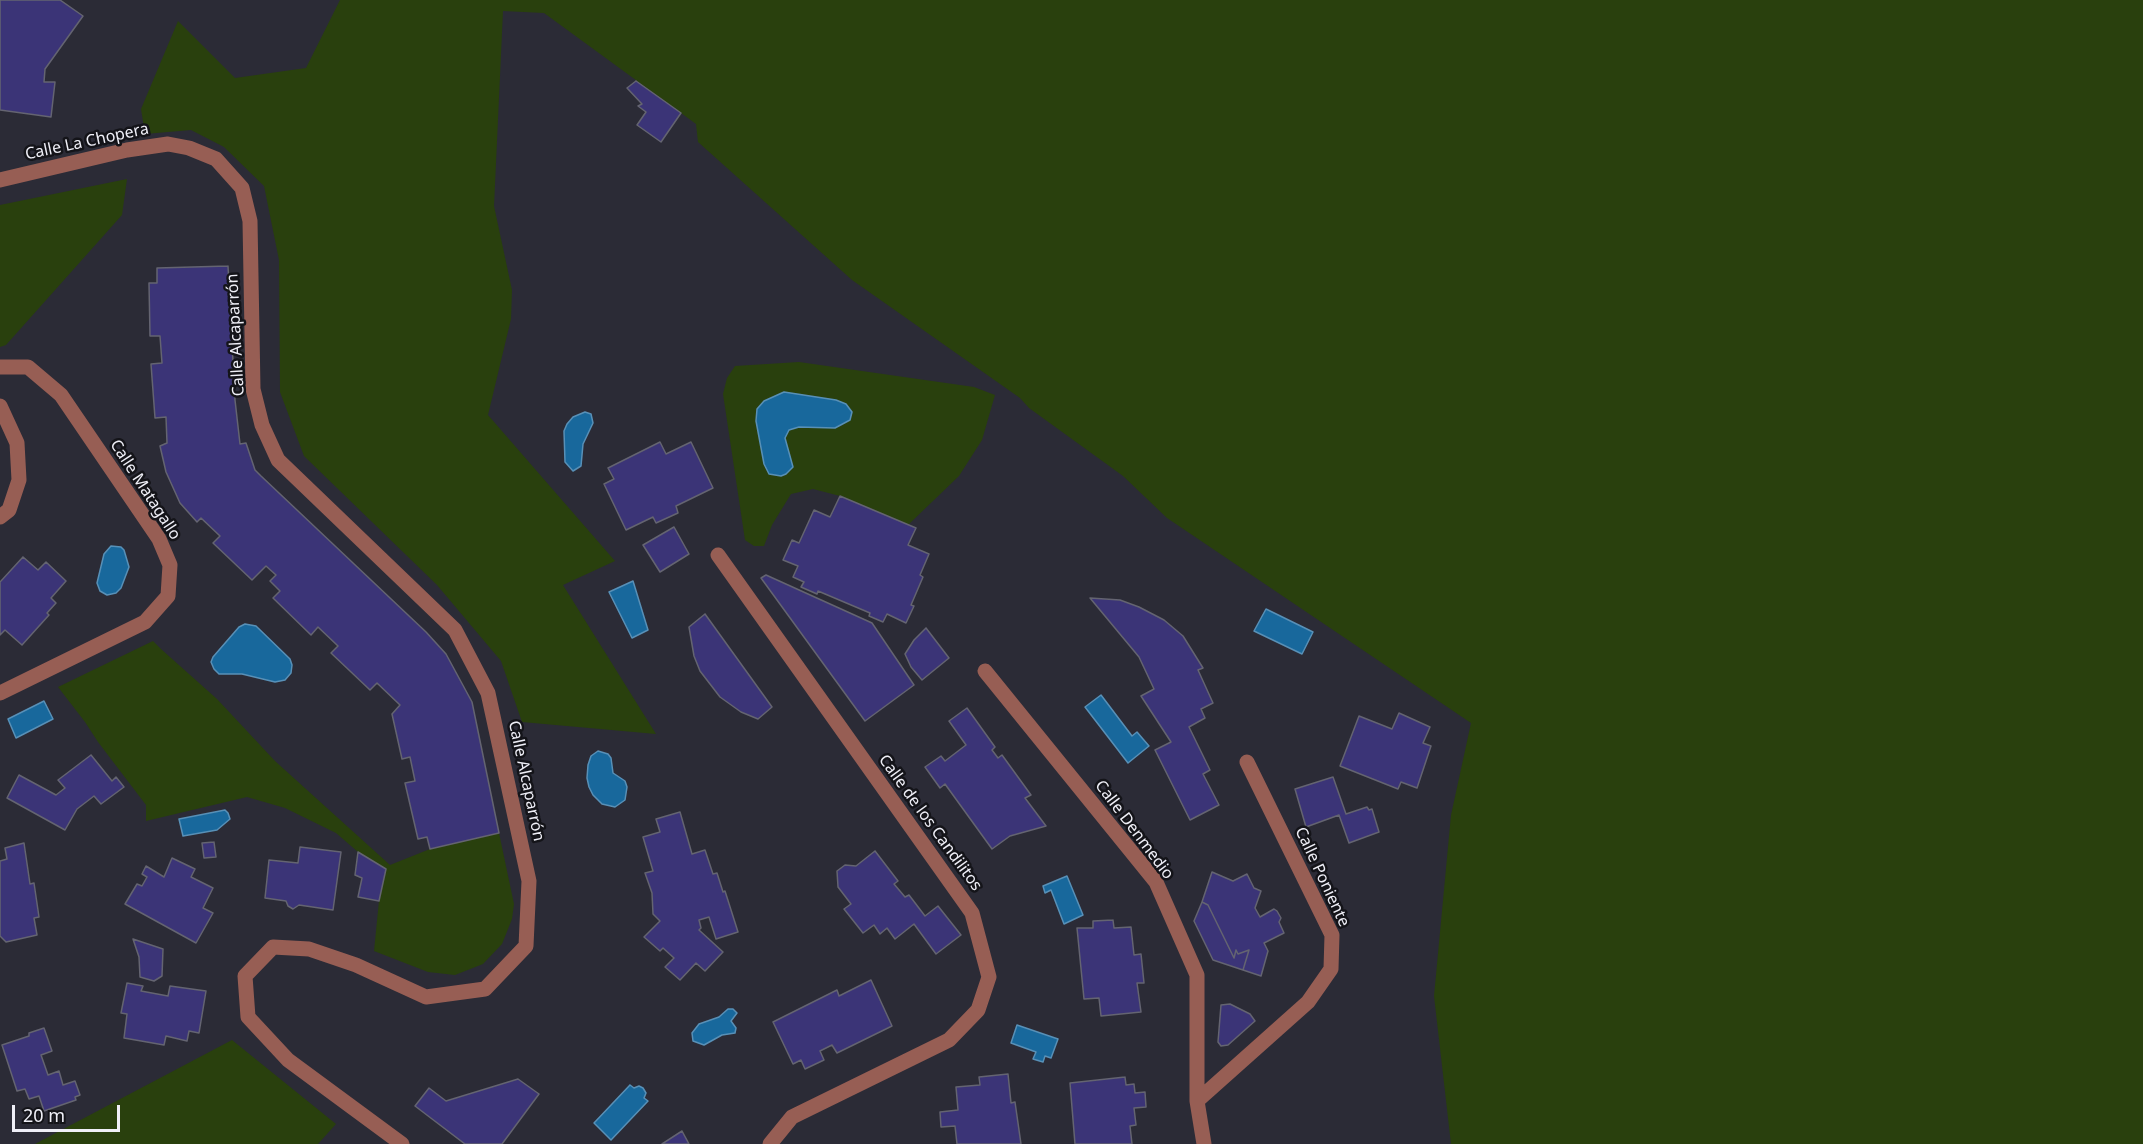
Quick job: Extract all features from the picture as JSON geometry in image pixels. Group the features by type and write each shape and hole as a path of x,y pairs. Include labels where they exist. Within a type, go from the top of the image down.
{"street":[{"name":"Calle La Chopera","path":"0,180 127,150 168,144 189,148 216,159"},
{"name":"Calle Alcaparrón","path":"216,159 242,188 250,221 253,389 262,425 279,460 454,630 489,693 530,881 526,946 485,989 426,997 356,965 309,949 273,947 245,976 248,1017 272,1043 288,1060 402,1144"},
{"name":"Calle Matagallo","path":"0,367 28,367 62,395 159,539 170,566 168,596 146,622 0,693"},
{"path":"0,406 17,443 19,480 9,510 0,517"},
{"name":"Calle de los Candilitos","path":"718,555 972,913 989,977 978,1010 949,1040 792,1117 770,1144"},
{"name":"Calle Denmedio","path":"985,671 1155,882 1197,975 1197,1101 1203,1144"},
{"name":"Calle Poniente","path":"1197,1101 1308,1002 1330,969 1332,935 1247,762"}],"green space":[{"path":"340,0 2143,0 2143,1144 1451,1144 1434,996 1451,815 1471,723 1167,518 1123,476 1029,408 1020,398 852,280 698,142 696,124 544,13 503,11 494,206 512,290 511,319 488,415 615,561 563,585 656,734 522,722 501,661 437,585 304,456 280,392 279,260 264,186 224,147 191,130 145,134 141,109 178,21 235,78 306,68"},
{"path":"127,179 122,215 6,345 0,347 0,205"},
{"path":"799,362 974,387 995,395 982,440 959,476 908,525 840,496 813,489 791,494 772,525 764,546 754,546 745,540 723,394 727,378 735,366","holes":["757,409 843,425 835,428 799,427 789,430 785,437 787,447 769,474 764,464 756,421"]},
{"path":"153,641 217,699 275,761 390,865 430,849 499,833 514,904 512,919 502,944 483,964 455,975 428,972 374,951 379,901 386,869 358,852 336,833 285,808 247,797 146,821 146,805 58,687"},
{"path":"232,1040 336,1124 318,1144 35,1144"}],"water":[{"path":"784,392 836,400 846,404 852,412 850,420 835,428 799,427 789,430 785,438 793,467 781,476 769,474 764,464 756,421 757,409 764,401"},
{"path":"585,412 591,414 593,423 583,444 581,466 573,471 565,462 564,431 573,417"},
{"path":"111,546 121,547 124,550 129,567 121,588 116,593 107,595 100,591 97,583 104,554"},
{"path":"633,581 648,630 632,638 609,592"},
{"path":"1266,609 1313,632 1302,654 1254,631"},
{"path":"245,624 256,626 290,659 291,673 285,680 275,682 242,674 219,674 214,669 211,662 213,657 239,627"},
{"path":"1101,695 1132,736 1137,732 1149,746 1128,763 1085,707"},
{"path":"44,701 53,719 16,738 8,719"},
{"path":"598,751 608,754 611,758 613,773 625,781 627,787 625,800 615,807 602,804 589,787 588,765 591,756"},
{"path":"225,810 230,819 217,830 183,836 179,819"},
{"path":"1067,876 1083,915 1064,924 1051,890 1045,893 1043,886"},
{"path":"728,1009 733,1009 737,1013 731,1021 736,1028 735,1033 722,1035 704,1045 693,1041 692,1033 699,1024 719,1017"},
{"path":"1017,1025 1058,1039 1051,1058 1045,1056 1043,1062 1033,1059 1036,1052 1011,1043"},
{"path":"630,1085 634,1088 639,1086 643,1088 646,1093 644,1098 648,1101 611,1140 594,1123"}],"building":[{"path":"0,0 60,0 83,16 45,69 44,82 55,82 51,117 0,110"},
{"path":"636,81 681,113 661,142 637,125 646,112 638,106 642,104 627,88"},
{"path":"228,266 235,400 240,444 246,443 255,470 426,632 446,654 472,702 499,833 430,849 427,837 418,839 405,783 415,781 410,757 402,759 392,714 400,705 377,683 370,690 331,653 338,646 318,627 311,635 273,598 280,591 270,581 276,575 266,566 252,580 213,543 220,536 201,518 197,522 180,503 166,472 160,446 167,443 166,417 155,418 151,364 162,363 160,336 150,336 149,283 157,283 157,268"},
{"path":"660,442 666,454 691,442 713,488 676,506 678,513 656,523 653,517 626,530 604,484 614,479 608,468"},
{"path":"840,496 916,528 908,545 929,554 920,575 923,577 911,605 914,606 906,623 887,614 883,622 869,616 870,613 818,591 817,594 801,587 804,582 793,577 798,566 783,560 792,540 799,543 814,510 830,517"},
{"path":"674,527 689,554 660,572 643,545"},
{"path":"23,557 38,570 46,562 66,581 51,598 56,603 47,613 49,615 22,645 5,630 0,635 0,582"},
{"path":"766,575 872,623 914,685 865,721 761,578"},
{"path":"1090,598 1120,600 1164,620 1183,636 1203,668 1198,670 1213,703 1201,709 1205,718 1189,727 1210,770 1203,774 1219,805 1190,820 1155,750 1171,742 1141,696 1154,689 1139,657"},
{"path":"705,614 772,707 758,719 741,712 720,697 700,671 694,656 689,627"},
{"path":"926,628 949,658 922,680 911,667 905,654"},
{"path":"967,708 995,747 992,750 998,758 1002,755 1031,795 1025,798 1046,826 1010,836 992,849 945,784 940,788 925,767 941,756 945,761 966,745 949,721"},
{"path":"1399,713 1430,727 1423,743 1431,746 1417,788 1401,782 1398,789 1340,766 1359,716 1392,729"},
{"path":"91,755 112,781 116,777 124,787 101,804 94,796 77,809 65,830 7,798 19,775 56,795 65,788 58,780"},
{"path":"1333,777 1346,814 1367,807 1369,810 1372,809 1379,832 1349,843 1339,815 1306,827 1295,789"},
{"path":"680,812 692,854 705,850 713,874 717,873 723,892 725,891 738,932 716,939 709,917 699,920 701,928 699,930 723,952 705,971 696,963 680,980 665,967 674,958 663,948 660,951 644,937 660,921 653,914 652,893 645,873 653,871 643,837 660,832 656,819"},
{"path":"214,842 216,857 204,858 202,843"},
{"path":"24,843 30,884 34,883 39,917 34,918 37,935 6,942 0,936 0,861 7,859 5,848"},
{"path":"300,847 341,852 333,910 299,905 293,909 286,901 265,898 269,860 298,863"},
{"path":"875,851 898,881 894,884 905,897 909,895 925,916 938,906 961,935 936,954 914,924 895,939 887,928 880,934 874,925 863,933 844,909 851,904 838,887 837,871 845,865 856,866"},
{"path":"358,852 386,869 379,901 358,897 362,878 355,875"},
{"path":"172,858 195,869 191,877 213,888 203,908 213,913 196,943 125,904 137,884 142,886 147,877 142,874 146,866 164,877"},
{"path":"1212,872 1233,881 1247,874 1254,888 1261,891 1255,908 1260,917 1274,909 1281,918 1279,922 1284,933 1264,943 1268,951 1261,976 1243,970 1249,950 1238,954 1236,950 1234,958 1208,905 1202,902"},
{"path":"1202,902 1208,905 1234,958 1236,950 1238,954 1249,950 1243,970 1213,960 1194,921"},
{"path":"1113,920 1114,928 1131,927 1134,955 1141,954 1144,983 1137,983 1141,1012 1101,1016 1099,998 1084,999 1077,928 1093,928 1093,921"},
{"path":"133,939 163,949 162,976 154,981 140,977 139,957"},
{"path":"871,980 892,1026 837,1053 832,1045 820,1051 824,1060 805,1069 801,1060 793,1064 773,1022 837,990 839,996"},
{"path":"127,983 143,986 141,991 168,996 170,986 206,991 199,1033 189,1031 187,1041 166,1036 164,1045 124,1038 127,1014 121,1013"},
{"path":"1230,1004 1250,1014 1255,1021 1228,1045 1221,1046 1218,1042 1221,1005"},
{"path":"44,1028 52,1051 41,1055 48,1075 59,1071 63,1085 75,1081 80,1095 75,1097 76,1100 44,1111 39,1096 29,1099 25,1089 17,1091 2,1045"},
{"path":"1008,1074 1011,1103 1015,1102 1021,1144 957,1144 955,1126 941,1127 940,1112 958,1110 956,1087 980,1085 979,1077"},
{"path":"1125,1077 1126,1085 1134,1084 1135,1093 1145,1092 1146,1107 1134,1108 1136,1125 1130,1126 1132,1144 1075,1144 1070,1083"},
{"path":"518,1079 539,1094 502,1144 465,1144 415,1106 429,1088 446,1101"},
{"path":"682,1131 689,1144 662,1144"}]}
